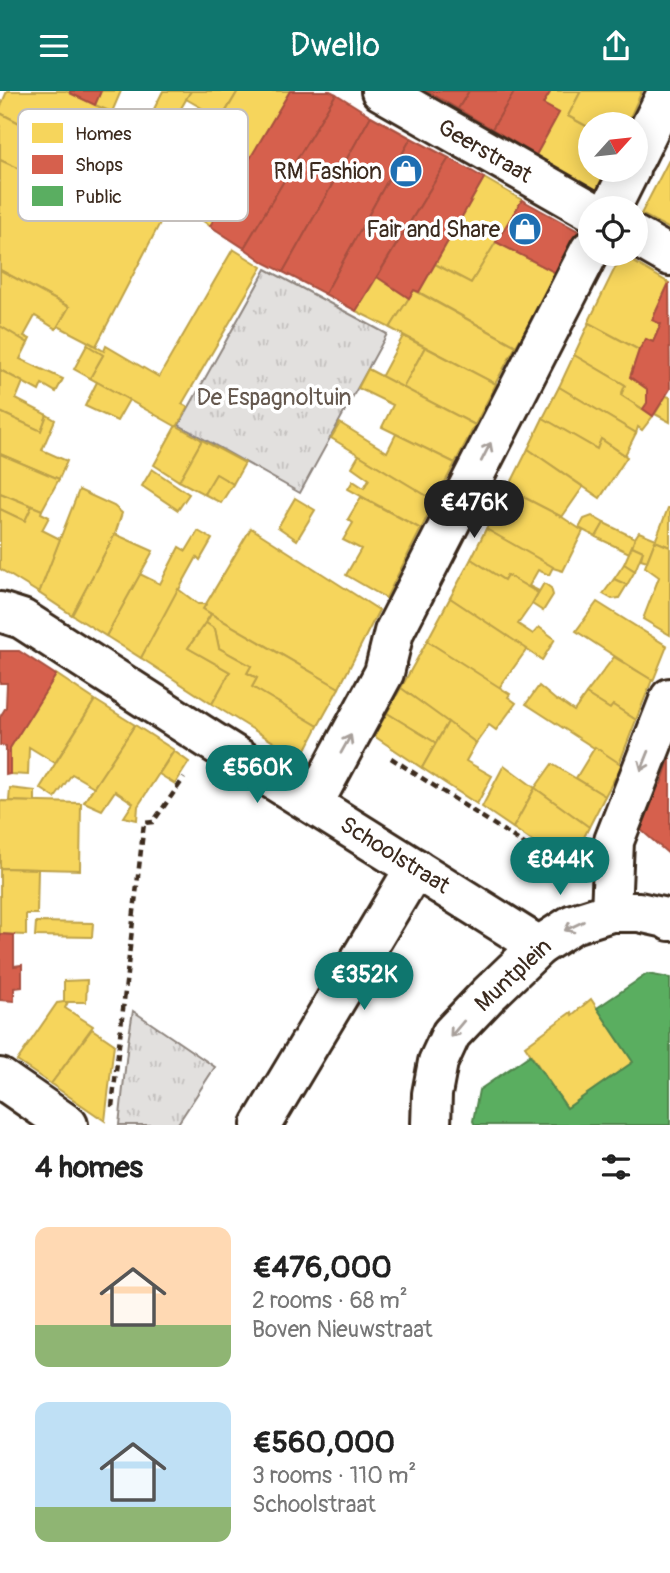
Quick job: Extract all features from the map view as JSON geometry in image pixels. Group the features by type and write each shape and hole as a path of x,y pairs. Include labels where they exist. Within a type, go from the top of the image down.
{"street":[{"name":"Geerstraat","path":"381,91 578,203"},
{"path":"648,132 668,91"},
{"path":"648,243 670,256"},
{"path":"313,804 384,673 394,632 582,266"},
{"name":"Schoolstraat","path":"0,612 22,619 540,946"},
{"path":"611,912 614,841 670,698"},
{"path":"261,1125 415,868"},
{"name":"Muntplein","path":"431,1125 432,1094 439,1062 451,1034 540,946 573,924 611,912 639,912 670,921"},
{"path":"0,1078 68,1125"}],"path":[{"path":"352,733 573,876 611,912"},
{"path":"111,1112 144,823 153,822 210,740"}],"green space":[{"name":"De Espagnoltuin","path":"266,269 387,334 300,493 179,425"},
{"path":"133,1011 215,1067 177,1125 119,1125"}],"building: Homes":[{"path":"7,91 66,91 104,109 18,109 18,122 0,113"},
{"path":"101,91 121,91 113,109 95,105"},
{"path":"163,91 191,91 181,109 154,109"},
{"path":"191,91 238,91 227,109 204,109 186,99"},
{"path":"238,91 290,91 248,162 248,109 227,109"},
{"path":"551,91 581,91 568,116 578,121 578,179 536,155 559,113 543,104"},
{"path":"581,91 642,91 632,112 578,112 578,121 568,116"},
{"path":"0,113 18,122 18,168 0,160"},
{"path":"670,158 670,229 648,218 648,200"},
{"path":"0,160 18,168 18,221 160,223 96,346 58,326 69,307 0,270"},
{"path":"484,178 522,200 471,283 435,264"},
{"path":"583,182 601,182 597,190"},
{"path":"496,242 556,273 516,346 419,292 435,264 471,283"},
{"path":"233,249 262,267 182,404 188,407 177,427 90,378 103,355 87,345 88,342 104,351 106,346 159,377"},
{"path":"616,266 640,266 669,283 652,320 661,324 653,342 646,339 639,350 588,323"},
{"path":"0,270 69,307 56,329 35,316 24,336 30,339 28,343 0,326"},
{"path":"377,277 409,298 390,328 356,311"},
{"path":"414,290 516,346 495,384 390,328"},
{"path":"589,323 639,350 630,377 647,389 647,403 643,409 621,395 625,385 574,355"},
{"path":"0,326 28,343 20,359 63,379 56,392 42,384 39,391 0,370"},
{"path":"403,336 425,347 403,388 381,377"},
{"path":"87,345 103,355 90,378 74,369"},
{"path":"425,347 496,384 475,425 403,388"},
{"path":"574,355 625,385 621,395 653,416 642,430 638,427 636,433 559,387"},
{"path":"368,369 475,425 455,463 382,427 393,405 358,388"},
{"path":"0,370 23,382 16,399 47,415 41,431 0,412"},
{"path":"97,382 129,400 117,421 85,406"},
{"path":"559,387 636,433 625,455 601,439 597,449 543,418"},
{"path":"666,396 670,397 670,422 655,414"},
{"path":"0,412 41,431 47,415 55,420 42,450 67,461 59,479 0,454"},
{"path":"543,418 597,449 601,439 627,457 600,498 528,449"},
{"path":"340,423 387,452 396,434 455,463 435,501 331,438"},
{"path":"177,426 202,440 179,481 154,465"},
{"path":"202,440 245,463 233,484 216,474 204,494 179,481"},
{"path":"528,449 583,487 562,517 508,489"},
{"path":"0,454 59,479 42,510 0,493"},
{"path":"359,455 435,501 421,529 348,489 353,481 364,488 369,479 352,467"},
{"path":"152,469 189,494 178,510 142,486"},
{"path":"216,474 233,484 221,503 204,494"},
{"path":"508,489 583,531 563,571 553,568 486,529"},
{"path":"79,490 114,506 122,513 115,534 72,615 39,593"},
{"path":"0,493 32,506 25,521 0,509"},
{"path":"361,497 421,529 386,598 346,575 361,549 343,540 353,523 348,519"},
{"path":"295,498 315,510 297,540 278,527"},
{"path":"32,506 49,517 42,530 60,539 39,593 0,569 0,509 25,521"},
{"path":"668,508 670,547 655,541 647,561 641,559 643,551 632,546 635,538 639,532 656,539"},
{"path":"592,516 604,523 596,537 579,528 584,519"},
{"path":"604,523 635,538 629,553 596,537"},
{"path":"251,528 379,610 339,688 203,609"},
{"path":"486,529 553,567 549,575 538,570 529,586 539,591 538,593 507,575 504,580 471,559"},
{"path":"198,531 212,539 200,560 197,557 141,658 106,636 140,574 160,584 179,547 186,551"},
{"path":"115,534 153,551 106,636 72,615"},
{"path":"655,541 670,547 670,635 643,619 659,577 645,567"},
{"path":"632,546 643,551 635,571 624,564"},
{"path":"471,559 504,580 507,575 538,593 518,624 533,634 539,627 555,639 542,660 450,598"},
{"path":"624,564 635,571 627,585 614,579"},
{"path":"614,579 627,585 619,598 612,599 603,594"},
{"path":"544,583 551,588 553,595 543,611 532,604"},
{"path":"178,589 198,604 206,604 203,609 211,614 188,648 230,672 212,704 141,658"},
{"path":"450,598 527,649 499,688 427,641"},
{"path":"597,602 667,646 653,681 576,631"},
{"path":"211,614 339,688 318,726 252,687 257,678 247,673 251,666 219,648 215,629 206,623"},
{"path":"206,623 215,629 219,648 251,666 247,673 257,678 252,687 318,726 301,759 212,704 230,672 188,648"},
{"path":"427,641 510,694 508,697 516,703 496,730 489,725 476,743 401,688"},
{"path":"614,657 652,680 636,720 613,705 610,709 586,694"},
{"path":"56,674 95,700 55,763 29,747 28,775 10,774 10,748"},
{"path":"539,686 574,711 586,694 610,709 613,705 636,720 619,764 526,704"},
{"path":"401,688 448,722 436,743 387,713"},
{"path":"95,700 135,725 94,787 72,774 55,798 40,788"},
{"path":"387,713 436,743 422,768 374,736"},
{"path":"448,722 476,743 466,761 492,776 477,804 422,768"},
{"path":"135,725 174,750 138,806 137,820 124,817 133,803 115,791 102,810 84,802"},
{"path":"595,747 622,765 605,796 576,778"},
{"path":"174,751 189,762 175,784 159,774"},
{"path":"552,764 605,796 589,827 535,788"},
{"path":"504,765 535,788 513,828 482,807"},
{"path":"10,788 35,791 35,802 9,801"},
{"path":"535,788 589,827 574,858 569,862 563,862 513,828"},
{"path":"0,801 81,803 80,870 0,868"},
{"path":"0,868 38,869 37,914 26,914 26,935 0,934"},
{"path":"36,922 93,923 92,937 35,936"},
{"path":"87,980 86,1002 64,1002 64,981"},
{"path":"591,999 633,1062 567,1108 525,1046"},
{"path":"68,1002 65,1008 93,1026 51,1084 17,1061 57,1003"},
{"path":"92,1029 114,1044 105,1121 51,1084"}],"building: Shops":[{"path":"70,91 101,91 95,105"},
{"path":"290,91 330,91 336,94 244,248 210,226 213,221 248,221 248,162"},
{"path":"427,91 469,91 458,109"},
{"path":"469,91 515,91 492,129 458,109"},
{"path":"515,91 551,91 543,104 559,113 536,155 492,129"},
{"path":"336,94 371,116 283,272 244,248"},
{"path":"371,116 411,138 325,294 283,272"},
{"path":"411,138 449,158 356,311 325,294"},
{"path":"449,158 484,178 419,292 414,290 409,298 377,277"},
{"path":"522,200 578,231 556,273 496,242"},
{"path":"669,283 670,389 653,416 643,409 647,403 647,389 630,377 639,350 646,339 653,342 661,324 652,320"},
{"path":"0,651 19,651 56,675 10,748 10,774 6,775 6,746 0,745 0,717 6,707 7,683 0,683"},
{"path":"670,758 670,855 641,830"},
{"path":"0,934 14,935 14,966 22,965 22,987 14,988 14,1001 0,1000"}],"building: Public":[{"path":"647,974 670,978 670,1125 475,1125 473,1121 479,1090 530,1055 567,1108 633,1062 597,1008"}],"place":[{"name":"RM Fashion","path":"406,171"},
{"name":"Fair and Share","path":"525,229"}]}
